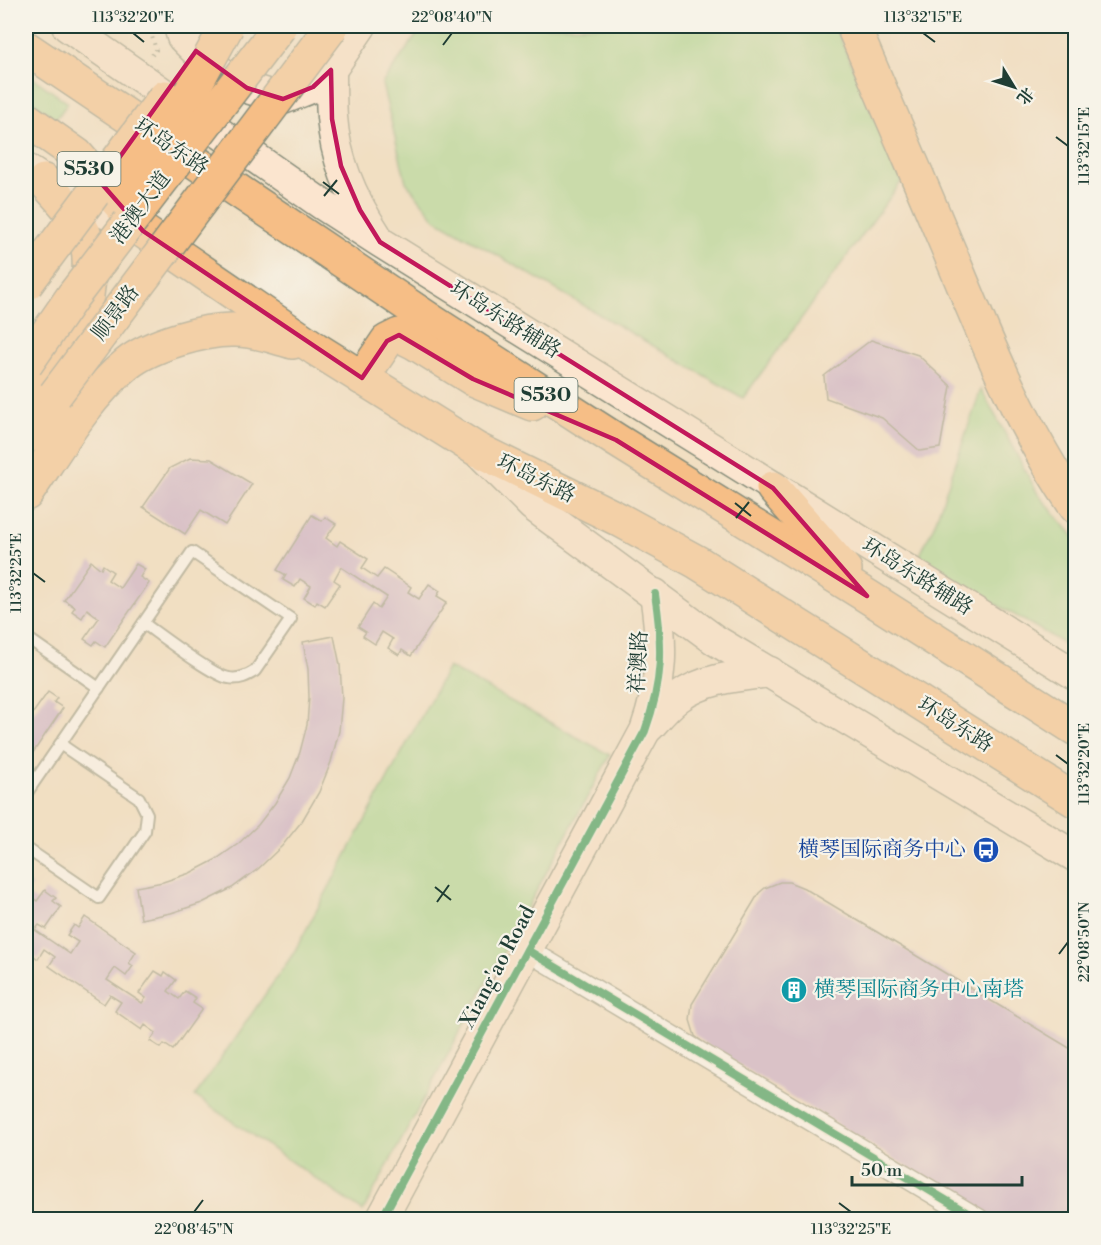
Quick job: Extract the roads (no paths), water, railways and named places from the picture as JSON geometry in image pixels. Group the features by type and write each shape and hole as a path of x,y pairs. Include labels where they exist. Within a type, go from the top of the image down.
{"main road":[{"name":"环岛东路辅路","path":"67,26 323,205 380,242 1076,675"},
{"path":"179,26 182,37 224,74 247,88 283,99 313,87 331,70 361,26"},
{"path":"26,284 187,66 212,26"},
{"path":"26,342 150,156 196,83 227,26"},
{"name":"港澳大道","path":"26,364 73,296 279,26"},
{"name":"港澳大道","path":"177,231 332,26"},
{"path":"853,26 989,349 1022,418 1056,479 1076,507"},
{"name":"环岛东路","path":"26,48 404,302 616,440 1076,729"},
{"path":"331,70 332,119 341,166 360,210 380,242"},
{"name":"环岛东路","path":"26,119 77,155 142,231 316,349 476,450 620,520 697,562 1076,801"},
{"path":"35,175 142,231"},
{"path":"26,437 40,395 66,338 83,309 90,267 84,233 65,204 35,175"},
{"name":"顺景路","path":"40,395 177,231"},
{"path":"26,473 118,372 156,347 186,338 234,330 265,334 316,349"},
{"path":"362,378 387,341 399,335 473,379 616,440"},
{"path":"26,494 85,409 118,372"},
{"path":"26,514 118,372"},
{"path":"476,450 533,506 715,640 1076,857"},
{"path":"773,488 867,596"},
{"name":"祥澳路","path":"645,731 656,701 659,677 660,639 655,594"},
{"name":"祥澳路","path":"645,731 680,696 696,687 716,680 770,672"},
{"name":"Xiang'ao Road","path":"381,1220 645,731"}],"street":[{"path":"527,950 979,1220"}],"lane":[{"path":"26,794 143,623 192,552 291,619 255,671 248,676 231,679 215,672 143,623"},
{"path":"26,637 99,688"},
{"path":"26,848 99,898 145,831 147,814 139,798 60,744"}],"place":[{"name":"横琴国际商务中心","path":"986,850"},
{"name":"横琴国际商务中心南塔","path":"794,990"}]}
